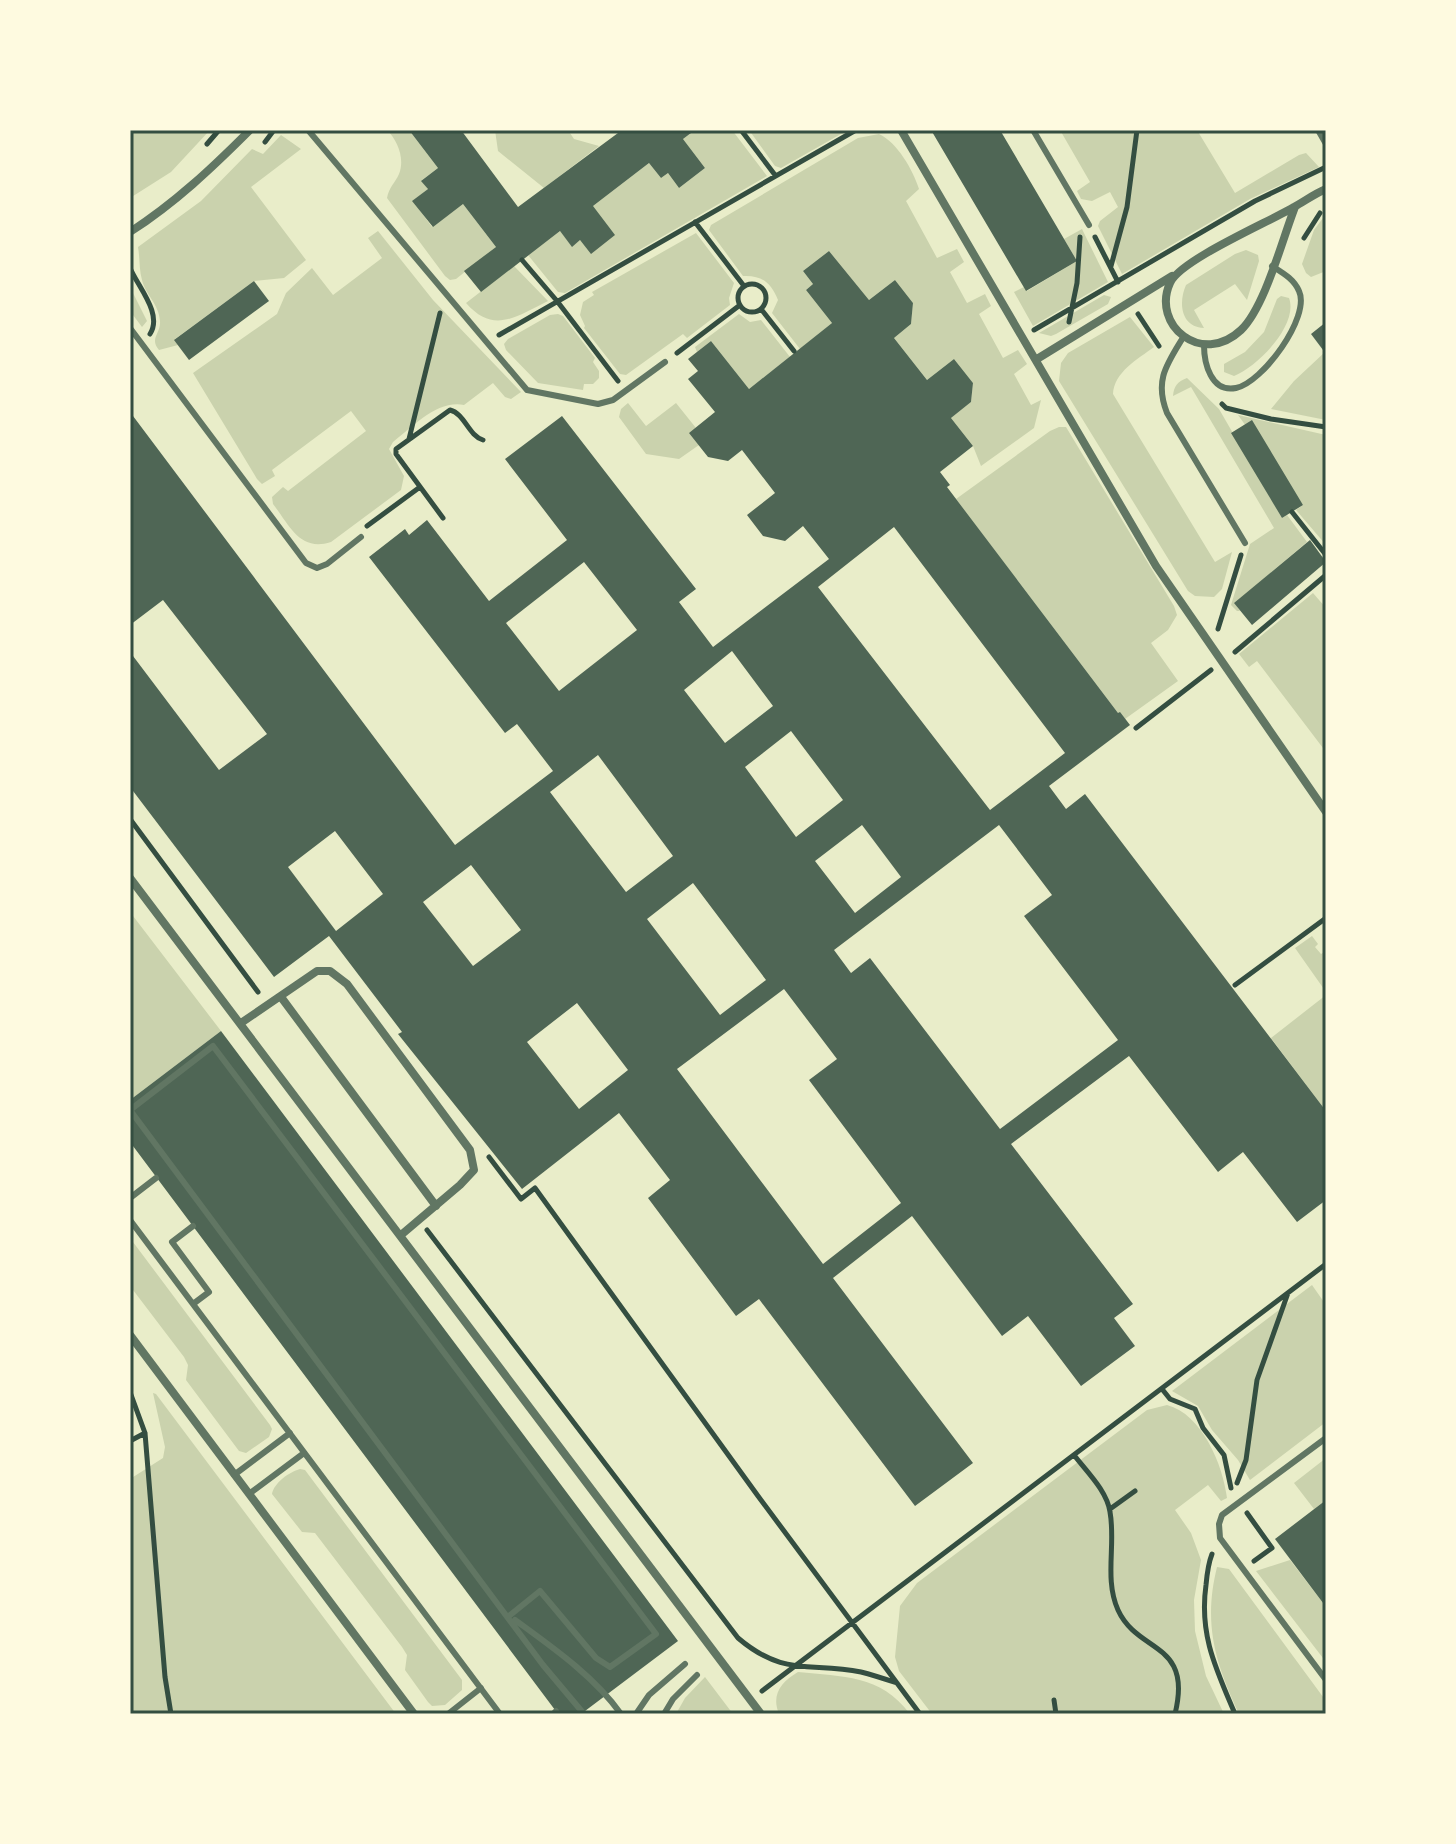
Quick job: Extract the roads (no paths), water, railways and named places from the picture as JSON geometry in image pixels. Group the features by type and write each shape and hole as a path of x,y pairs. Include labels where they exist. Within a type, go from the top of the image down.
{"street":[{"path":"130,232 203,176 250,130"},
{"path":"901,130 1156,566 1326,812"},
{"path":"1037,359 1238,235 1326,189"},
{"path":"1176,273 1167,294 1169,316 1193,344 1226,341 1242,329 1259,304 1295,207"},
{"path":"130,878 761,1714"},
{"path":"241,1023 317,971 330,971 347,984 366,1009 470,1150 474,1170 401,1235"},
{"path":"281,997 436,1206"},
{"path":"130,1335 414,1714"}],"lane":[{"path":"308,130 527,390 598,404 613,400 665,362"},
{"path":"1033,130 1089,225"},
{"path":"1318,130 1326,144"},
{"path":"1204,345 1207,370 1214,380 1225,387 1237,388 1251,381 1275,356 1299,320 1302,299 1299,288 1272,266"},
{"path":"130,328 306,563 317,568 327,564 361,537"},
{"path":"1184,336 1164,372 1160,384 1162,400 1245,543"},
{"path":"509,1616 540,1591 596,1658 610,1667 656,1634 213,1046 130,1110 543,1665 584,1714"},
{"path":"130,1198 156,1178"},
{"path":"130,1220 500,1714"},
{"path":"156,1254 193,1226"},
{"path":"172,1242 209,1292 193,1304"},
{"path":"234,1475 290,1433"},
{"path":"1326,1438 1222,1515 1219,1524 1220,1538 1326,1680"},
{"path":"249,1494 304,1453"},
{"path":"509,1616 558,1651 613,1702 621,1714"},
{"path":"636,1714 649,1695 685,1664"},
{"path":"664,1714 673,1699 697,1675"},
{"path":"448,1714 481,1688"}]}
